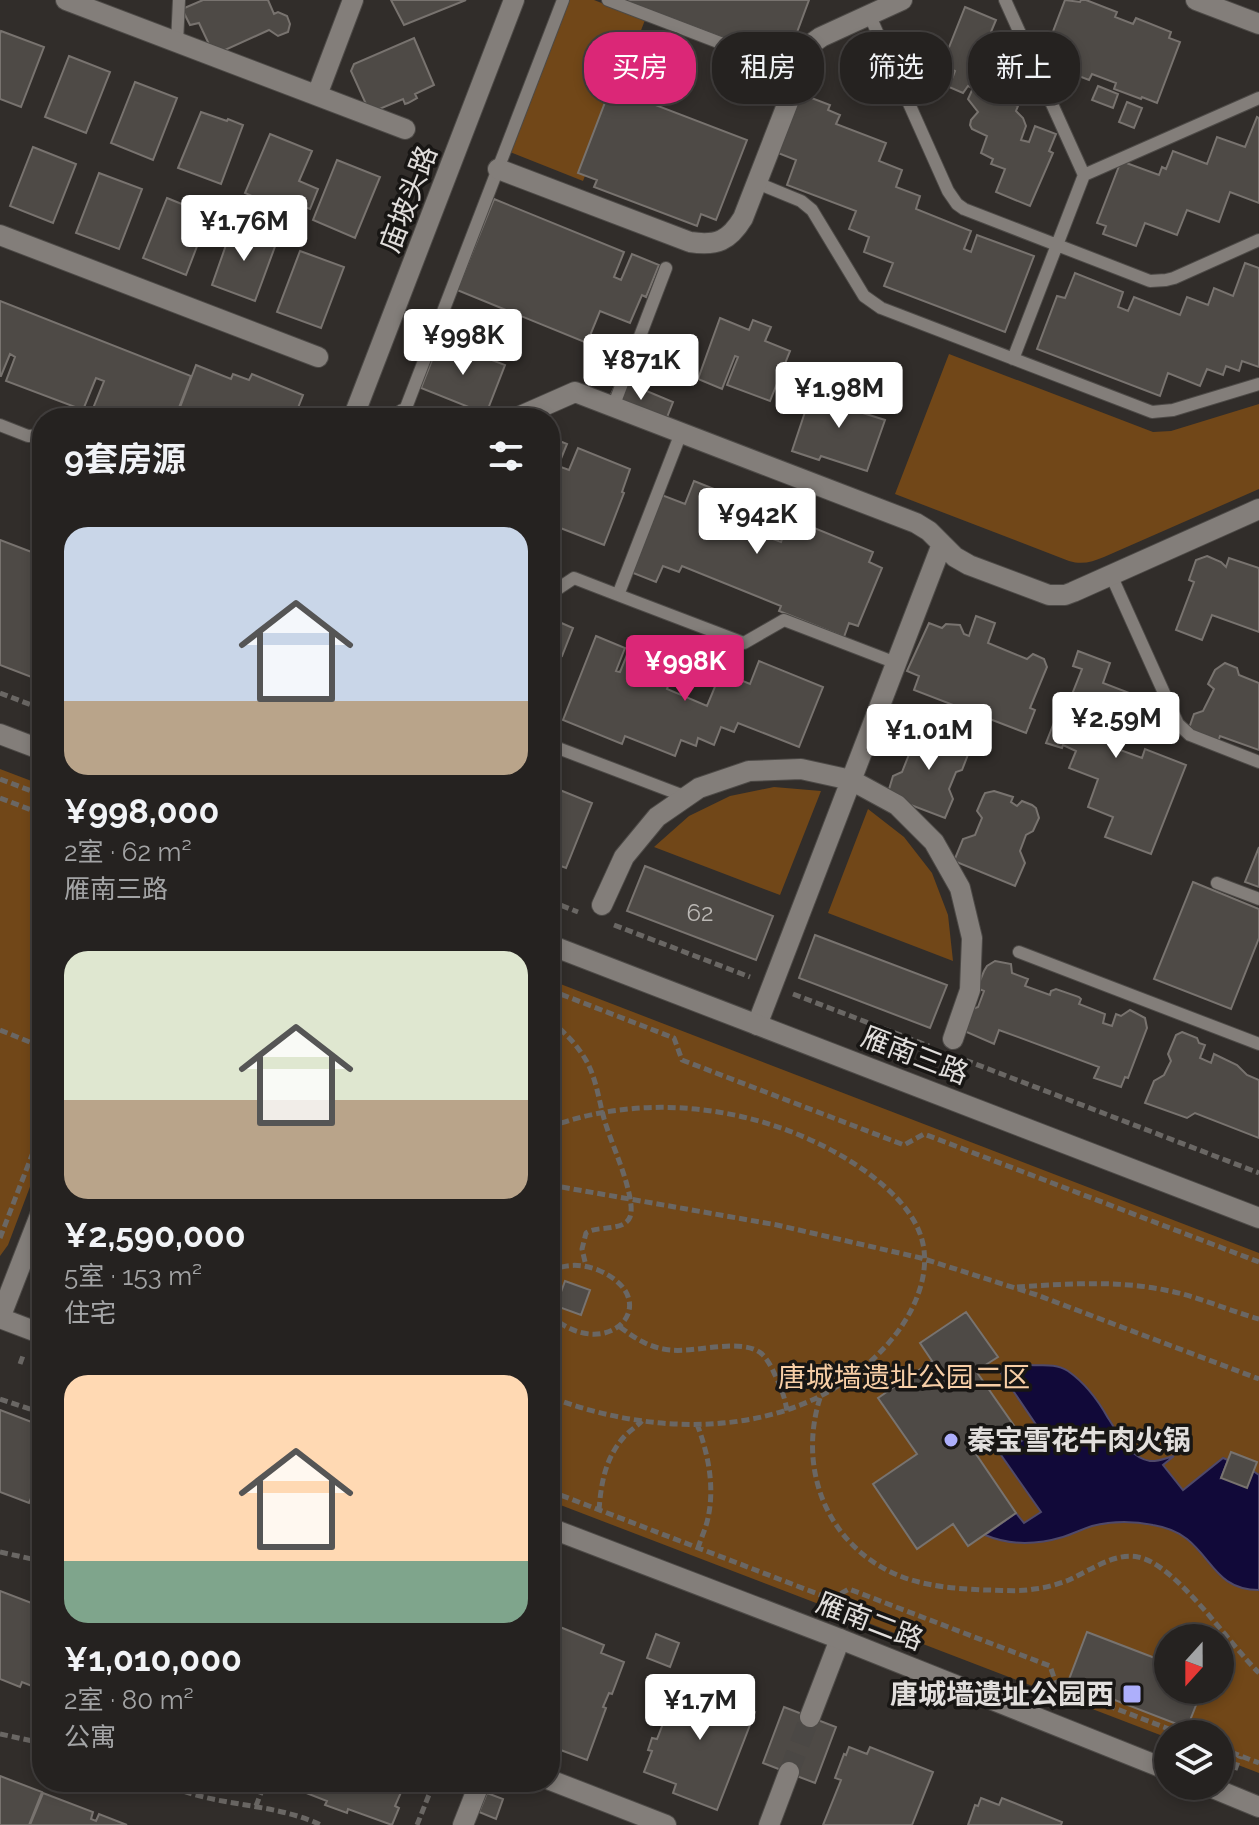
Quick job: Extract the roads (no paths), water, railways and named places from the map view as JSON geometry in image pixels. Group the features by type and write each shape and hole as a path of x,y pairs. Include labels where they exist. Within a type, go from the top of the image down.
{"street":[{"path":"66,0 405,129"},
{"path":"317,95 353,0"},
{"name":"庙坡头路","path":"357,408 514,0"},
{"path":"824,36 902,0"},
{"path":"1196,0 1259,24"},
{"path":"498,169 690,242 706,245 721,241 734,232 743,218 787,104"},
{"path":"0,235 318,357"},
{"path":"539,408 575,392 916,523 929,531 955,557 969,565 1049,595 1065,595 1259,509"},
{"path":"757,1025 942,544"},
{"path":"0,734 32,746"},
{"path":"606,914 624,857 657,817 684,796 749,771 801,769 851,780 897,805 934,842 960,888 972,938 970,990 944,1044"},
{"name":"雁南三路","path":"560,949 1259,1218"},
{"path":"32,1236 0,1318 32,1330"},
{"name":"雁南二路","path":"560,1532 1154,1764"},
{"path":"810,1717 840,1639"},
{"path":"769,1825 789,1772"},
{"path":"560,1784 666,1825"},
{"path":"463,1825 476,1792"},
{"path":"1234,1797 1259,1807"}],"lane":[{"path":"177,43 179,0"},
{"path":"409,408 563,0"},
{"path":"608,0 712,40"},
{"path":"1005,0 1084,175"},
{"path":"869,14 952,198 971,213 1142,279 1158,281 1174,278 1259,240"},
{"path":"1013,359 1084,175 1259,98"},
{"path":"757,183 801,201 812,210 860,290 874,305 1152,412 1173,410 1259,384"},
{"path":"613,407 666,268"},
{"path":"0,425 32,436"},
{"path":"618,595 681,433"},
{"path":"1111,575 1178,724 1190,735 1259,762"},
{"path":"560,587 574,578 744,643 784,620 896,663"},
{"path":"560,749 684,796"},
{"path":"1217,883 1259,899"},
{"path":"1019,952 1259,1044"}],"tunnel":[{"path":"789,1772 810,1717"}],"place":[{"name":"秦宝雪花牛肉火锅","path":"951,1440"},
{"name":"唐城墙遗址公园西","path":"1132,1694"}],"park label":[{"name":"唐城墙遗址公园二区","path":"904,1377"}]}
